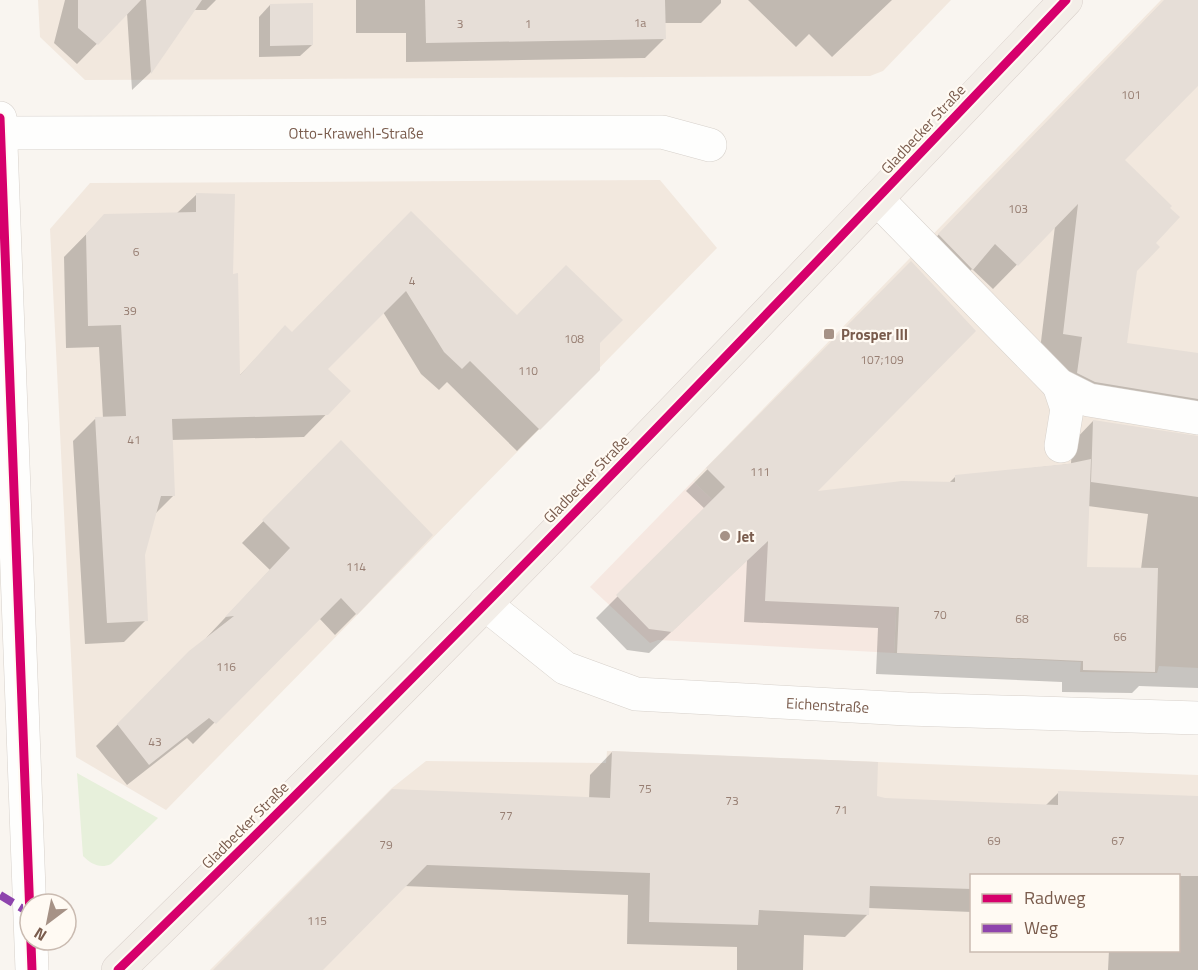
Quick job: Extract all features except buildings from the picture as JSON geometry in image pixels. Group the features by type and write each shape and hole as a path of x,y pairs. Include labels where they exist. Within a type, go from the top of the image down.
{"main road":[{"name":"Gladbecker Straße","path":"118,970 252,840 485,604 1066,0"}],"street":[{"path":"0,128 27,892"},
{"name":"Otto-Krawehl-Straße","path":"0,128 662,132 710,145"},
{"path":"877,199 1059,385 1089,400 1198,418"},
{"path":"1059,385 1066,409 1061,446"},
{"name":"Eichenstraße","path":"485,604 565,668 636,694 907,709 1198,718"},
{"path":"0,895 18,906"},
{"path":"31,952 32,970"}],"shaded area":[{"path":"38,0 951,0 883,71 870,76 85,80 40,37"},
{"path":"1161,0 1198,0 1198,668 1159,666 1157,673 1080,672 1081,662 894,653 899,554 757,543 693,481"},
{"path":"660,180 717,248 166,810 76,757 50,229 90,183"},
{"path":"693,481 757,543 899,554 894,653 658,640 650,643 590,587"},
{"path":"607,751 1198,775 1198,970 210,970 392,788 426,761 606,763"}],"green space":[{"path":"77,773 158,818 111,864 96,865 83,856"}],"marked path":[{"path":"0,895 18,906"}],"cycle path":[{"path":"118,970 359,732 597,490 1066,0"},
{"path":"0,118 32,970"}],"place":[{"name":"Prosper III","path":"829,334"},
{"name":"Jet","path":"725,536"}]}
